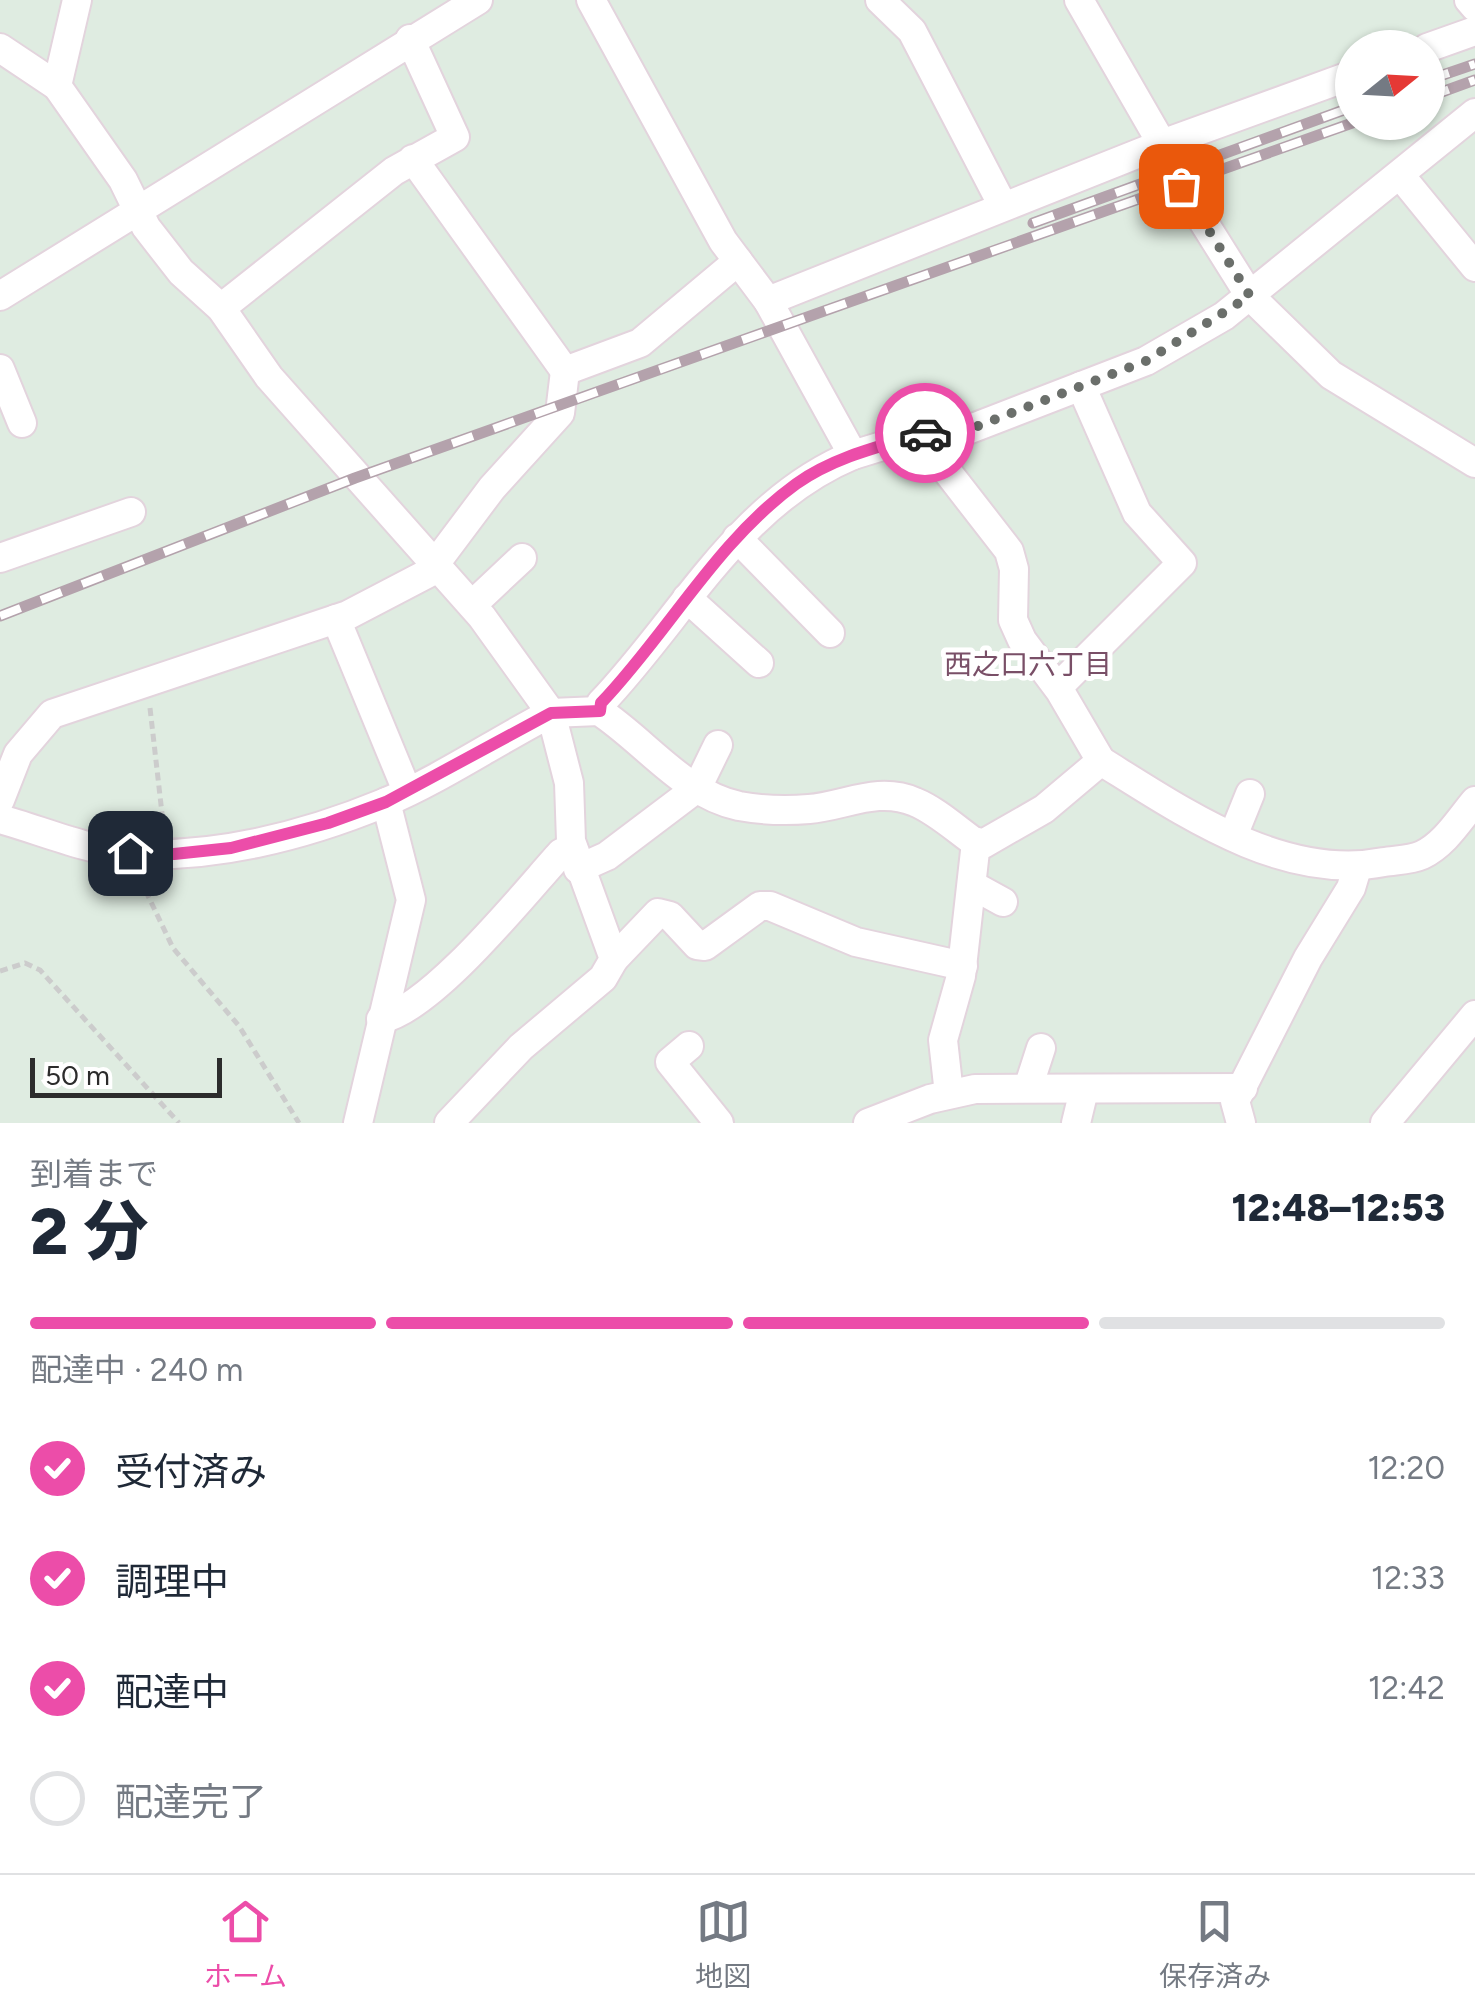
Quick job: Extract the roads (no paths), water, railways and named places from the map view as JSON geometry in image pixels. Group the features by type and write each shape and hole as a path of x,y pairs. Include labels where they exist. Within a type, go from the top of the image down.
{"street":[{"path":"57,86 77,0"},
{"path":"0,296 478,0"},
{"path":"591,0 738,262 768,301 853,455"},
{"path":"880,0 912,31 1002,206"},
{"path":"1078,0 1162,144 1181,186 1250,296 1331,375 1475,464"},
{"path":"1468,0 1475,7"},
{"path":"1445,42 1475,31"},
{"path":"221,308 413,159 455,136 410,39"},
{"path":"0,48 57,86 181,272 221,308 269,377 472,606 551,713 569,783 576,858 614,959"},
{"path":"768,301 1002,206 1335,81"},
{"path":"600,711 601,703 737,538 798,483 853,455 937,432 965,431 1146,361 1250,296 1475,113"},
{"path":"0,800 18,754 32,732 52,714 336,619 398,592 436,566 492,488 560,413 565,371 413,159"},
{"path":"1400,175 1475,267"},
{"path":"565,371 640,343 738,262"},
{"path":"0,369 22,422"},
{"path":"1058,687 1182,564 1137,513 1081,386"},
{"path":"937,432 943,466 1009,551 1014,569 1013,620 1101,761 1191,816 1233,836 1312,862 1357,868 1418,857 1439,844 1475,800"},
{"path":"0,558 131,512"},
{"path":"737,538 830,633"},
{"path":"472,606 522,558"},
{"path":"687,598 759,663"},
{"path":"336,619 396,797 411,900 358,1123"},
{"path":"0,819 130,853 231,848 396,797 551,713 600,711 697,788 737,806 810,809 869,796 895,796 918,802 976,842 1000,837 1044,808 1101,761"},
{"path":"381,1019 396,1016 426,994 561,854 576,858 606,856 697,788 718,744"},
{"path":"1233,836 1250,794"},
{"path":"949,1094 944,1040 963,966 976,842"},
{"path":"1240,1123 1234,1101 1319,964 1357,868"},
{"path":"972,884 1003,902"},
{"path":"450,1123 521,1046 603,978 614,959 658,913 670,916 697,945 705,946 760,906 770,906 856,942 963,966"},
{"path":"1385,1123 1469,1033"},
{"path":"689,1046 670,1062 719,1123"},
{"path":"1028,1088 1041,1048"},
{"path":"868,1123 949,1094 1028,1088 1243,1088"},
{"path":"1076,1123 1084,1090"}],"railway":[{"path":"1445,74 1475,64"},
{"path":"1445,91 1475,80"},
{"path":"1033,223 1335,113"},
{"path":"0,616 355,478 1335,129"}],"district":[{"name":"西之口六丁目","path":"1028,664"}]}
